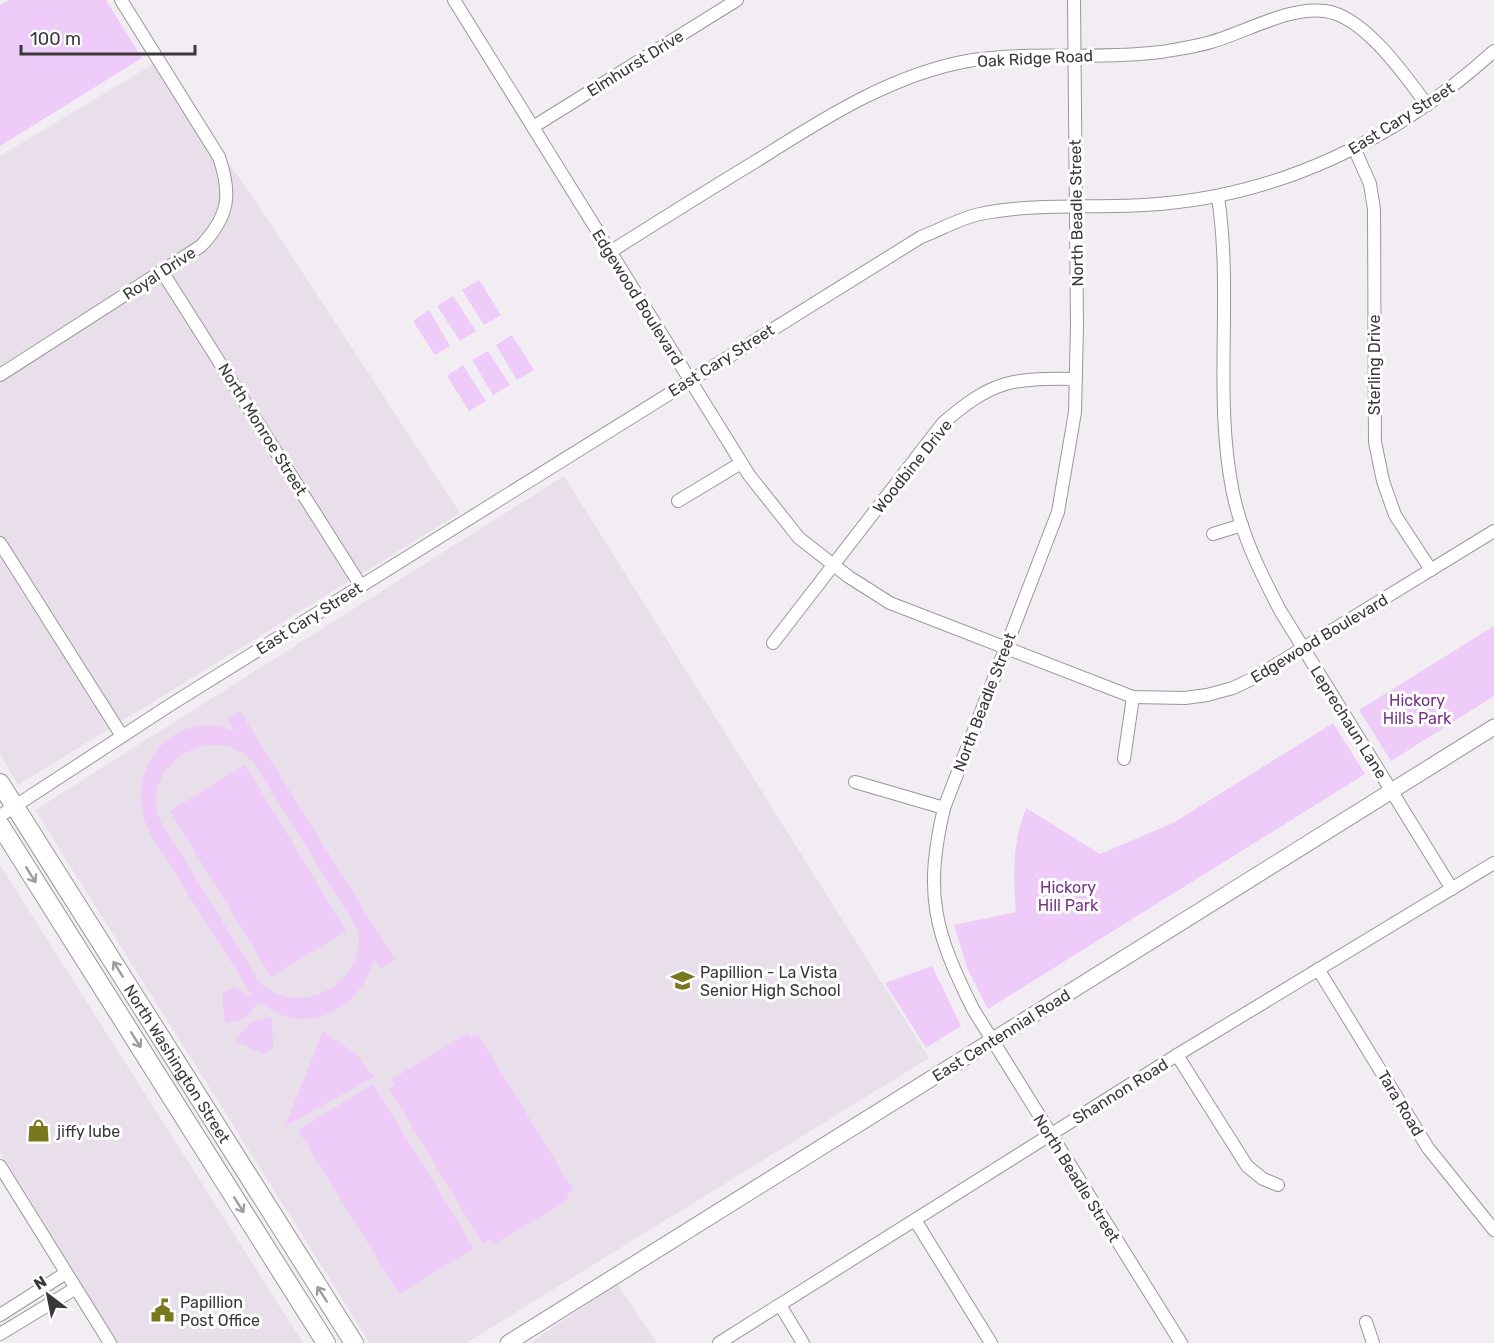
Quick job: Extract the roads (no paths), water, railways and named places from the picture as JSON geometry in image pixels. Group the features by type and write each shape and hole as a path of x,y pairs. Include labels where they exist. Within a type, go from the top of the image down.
{"main road":[{"name":"North Washington Street","path":"0,783 8,812 354,1343"},
{"name":"North Washington Street","path":"0,825 326,1343"}],"street":[{"name":"Royal Drive","path":"0,375 164,273 201,246 214,232 227,202 227,187 219,157 121,0"},
{"name":"Elmhurst Drive","path":"532,127 737,0"},
{"name":"North Beadle Street","path":"1074,0 1075,412 1058,512 944,808 933,869 936,918 948,960 992,1042 1181,1343"},
{"name":"Edgewood Boulevard","path":"456,1 741,463 799,538 834,566 890,603 1005,645 1085,680 1133,697 1185,698 1233,688 1304,650 1494,531"},
{"name":"Oak Ridge Road","path":"610,252 828,116 874,92 925,73 973,60 1161,52 1210,43 1301,11 1326,11 1345,19 1372,39 1399,67 1427,105"},
{"name":"East Cary Street","path":"8,812 122,736 921,237 977,215 1021,208 1143,206 1218,197 1268,184 1355,150 1460,82 1494,51"},
{"name":"Sterling Drive","path":"1355,150 1370,184 1374,208 1375,442 1383,481 1395,515 1431,570"},
{"name":"Leprechaun Lane","path":"1218,197 1224,244 1224,397 1227,457 1242,525 1258,568 1304,650 1452,889"},
{"name":"North Monroe Street","path":"164,273 362,586"},
{"name":"Woodbine Drive","path":"773,643 943,423 966,403 999,384 1033,379 1076,379"},
{"path":"678,501 741,463"},
{"path":"1213,534 1242,525"},
{"path":"0,543 122,736"},
{"path":"1124,759 1133,697"},
{"name":"East Centennial Road","path":"508,1343 1494,727"},
{"path":"855,782 944,808"},
{"name":"Shannon Road","path":"719,1343 1177,1055 1494,863"},
{"name":"Tara Road","path":"1318,969 1428,1148 1494,1230"},
{"path":"1177,1055 1247,1166 1263,1179 1278,1185"},
{"path":"0,1166 110,1343"},
{"path":"915,1220 991,1343"},
{"path":"0,1315 66,1273"},
{"path":"0,1334 76,1288"},
{"path":"780,1305 803,1343"},
{"path":"1366,1322 1373,1343"}],"place":[{"name":"Papillion - La Vista Senior High School","path":"682,981"},
{"name":"jiffy lube","path":"39,1131"},
{"name":"Papillion Post Office","path":"162,1311"}],"park label":[{"name":"Hickory Hills Park","path":"1417,709"},
{"name":"Hickory Hill Park","path":"1068,896"}]}
